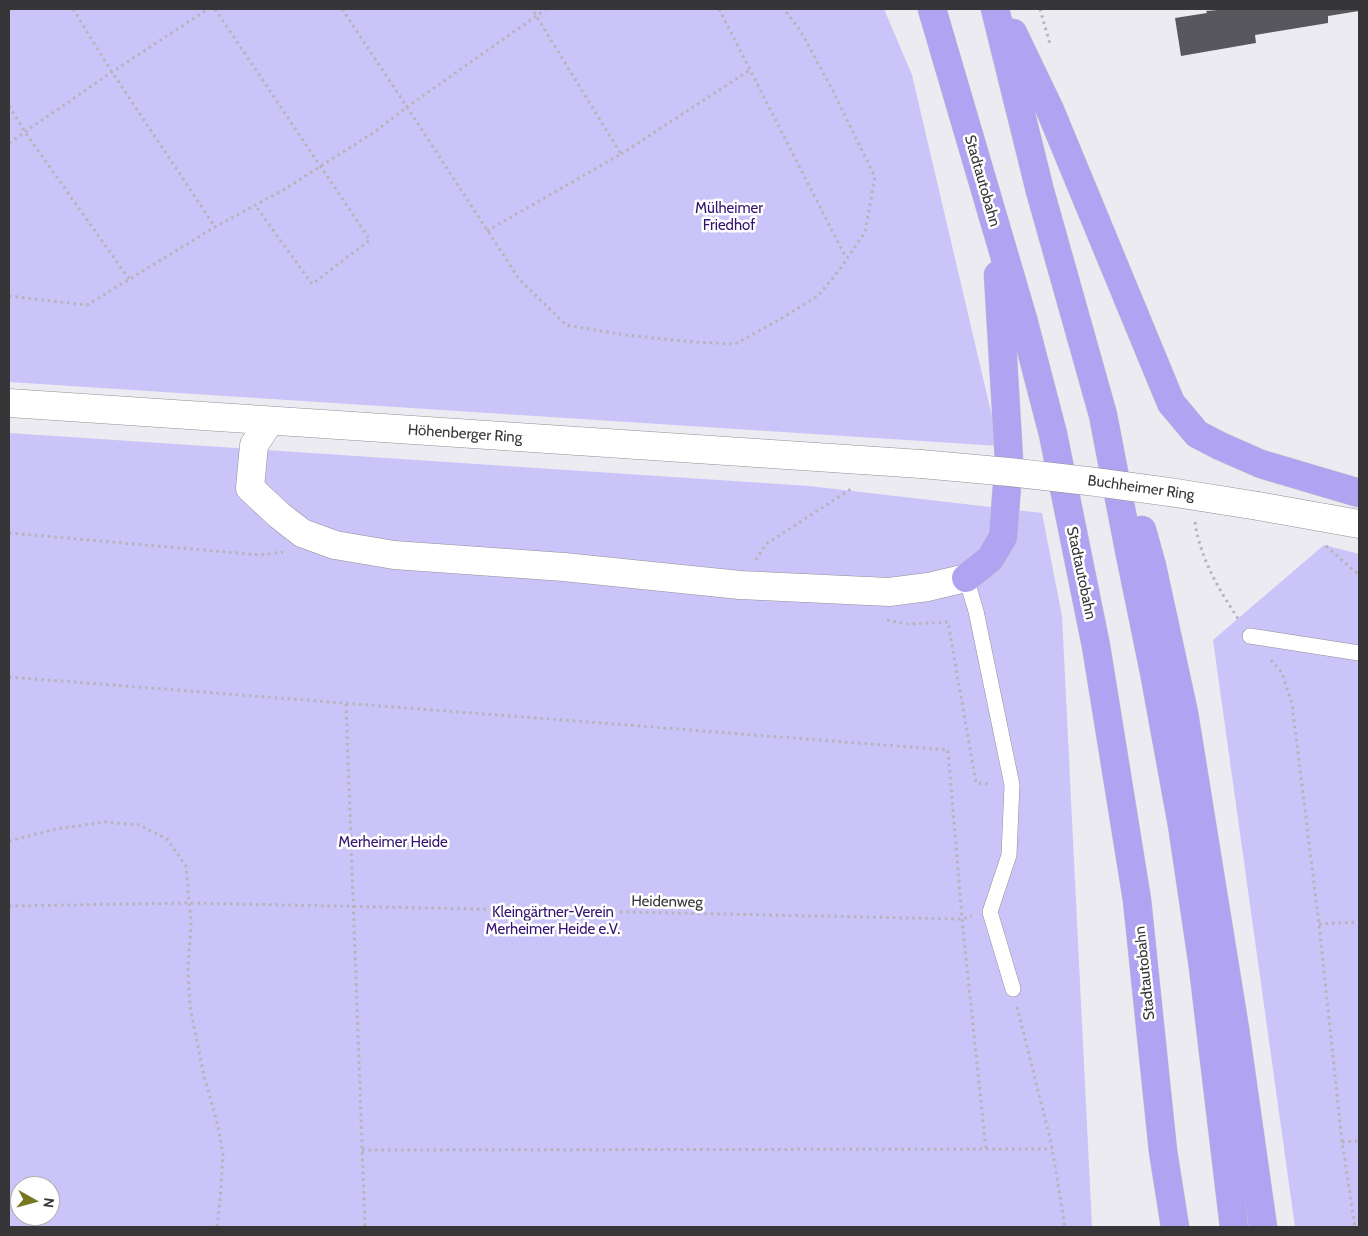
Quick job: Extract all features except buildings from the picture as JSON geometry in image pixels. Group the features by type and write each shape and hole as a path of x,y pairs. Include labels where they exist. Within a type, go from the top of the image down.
{"highway":[{"name":"Stadtautobahn","path":"932,9 1023,320 1053,434 1096,646 1137,900 1164,1151"},
{"path":"994,9 1040,191 1103,415 1154,672 1182,825 1203,967 1234,1227"},
{"path":"1001,9 1050,110 1170,403 1197,434 1220,446 1261,464 1359,494"},
{"path":"966,578 990,559 1003,537 1009,460 995,228"},
{"path":"1103,415 1122,452 1152,566 1184,713 1235,1029 1263,1227"},
{"path":"1160,1227 1164,1151"},
{"path":"1164,1151 1175,1227"}],"street":[{"name":"Höhenberger Ring","path":"9,403 920,464"},
{"path":"270,421 254,445 250,488 279,515 302,532 335,545 394,555 564,567 740,585 889,592 928,587 966,578"},
{"name":"Buchheimer Ring","path":"920,464 1005,471 1174,492 1359,524"}],"lane":[{"path":"966,578 976,611 1012,785 1009,855 990,912 1013,989"},
{"path":"1250,636 1359,653"}],"path":[{"path":"73,9 112,72 215,227"},
{"path":"9,143 208,9"},
{"path":"215,9 370,240 312,284 255,205"},
{"path":"342,9 519,280 566,325 625,335 735,344 818,296 865,232 875,177 834,91 800,30 784,9"},
{"path":"532,9 621,154"},
{"path":"9,296 87,305 215,227 284,189 376,131 546,9"},
{"path":"719,9 847,259"},
{"path":"487,231 621,154 750,70"},
{"path":"9,106 25,132 129,279"},
{"path":"740,585 766,544 853,488 862,487"},
{"path":"1194,520 1210,573 1222,595 1250,636 1282,673 1292,704 1319,924 1342,1142 1355,1227"},
{"path":"9,533 260,555 288,551"},
{"path":"1324,545 1359,575"},
{"path":"880,619 908,624 948,622 976,783 1012,785"},
{"path":"9,678 948,750 962,919 986,1150"},
{"path":"346,704 364,1227"},
{"path":"9,841 56,829 105,822 139,825 167,839 186,866 191,923 188,968 190,1007 202,1067 218,1126 223,1156 216,1227"},
{"name":"Heidenweg","path":"9,906 189,903 962,919 990,912"},
{"path":"1319,924 1359,922"},
{"path":"1013,989 1052,1150 1065,1227"},
{"path":"1342,1142 1359,1142"},
{"path":"362,1150 1052,1150"}],"green space":[{"name":"Mülheimer Friedhof","path":"9,9 884,9 912,75 999,446 9,382"},
{"name":"Kleingärtner-Verein Merheimer Heide e.V.","path":"9,433 809,486 1042,513 1062,616 1092,1227 9,1227"},
{"path":"1324,545 1359,554 1359,1227 1295,1227 1213,640"}],"park label":[{"name":"Merheimer Heide","path":"393,843"}]}
